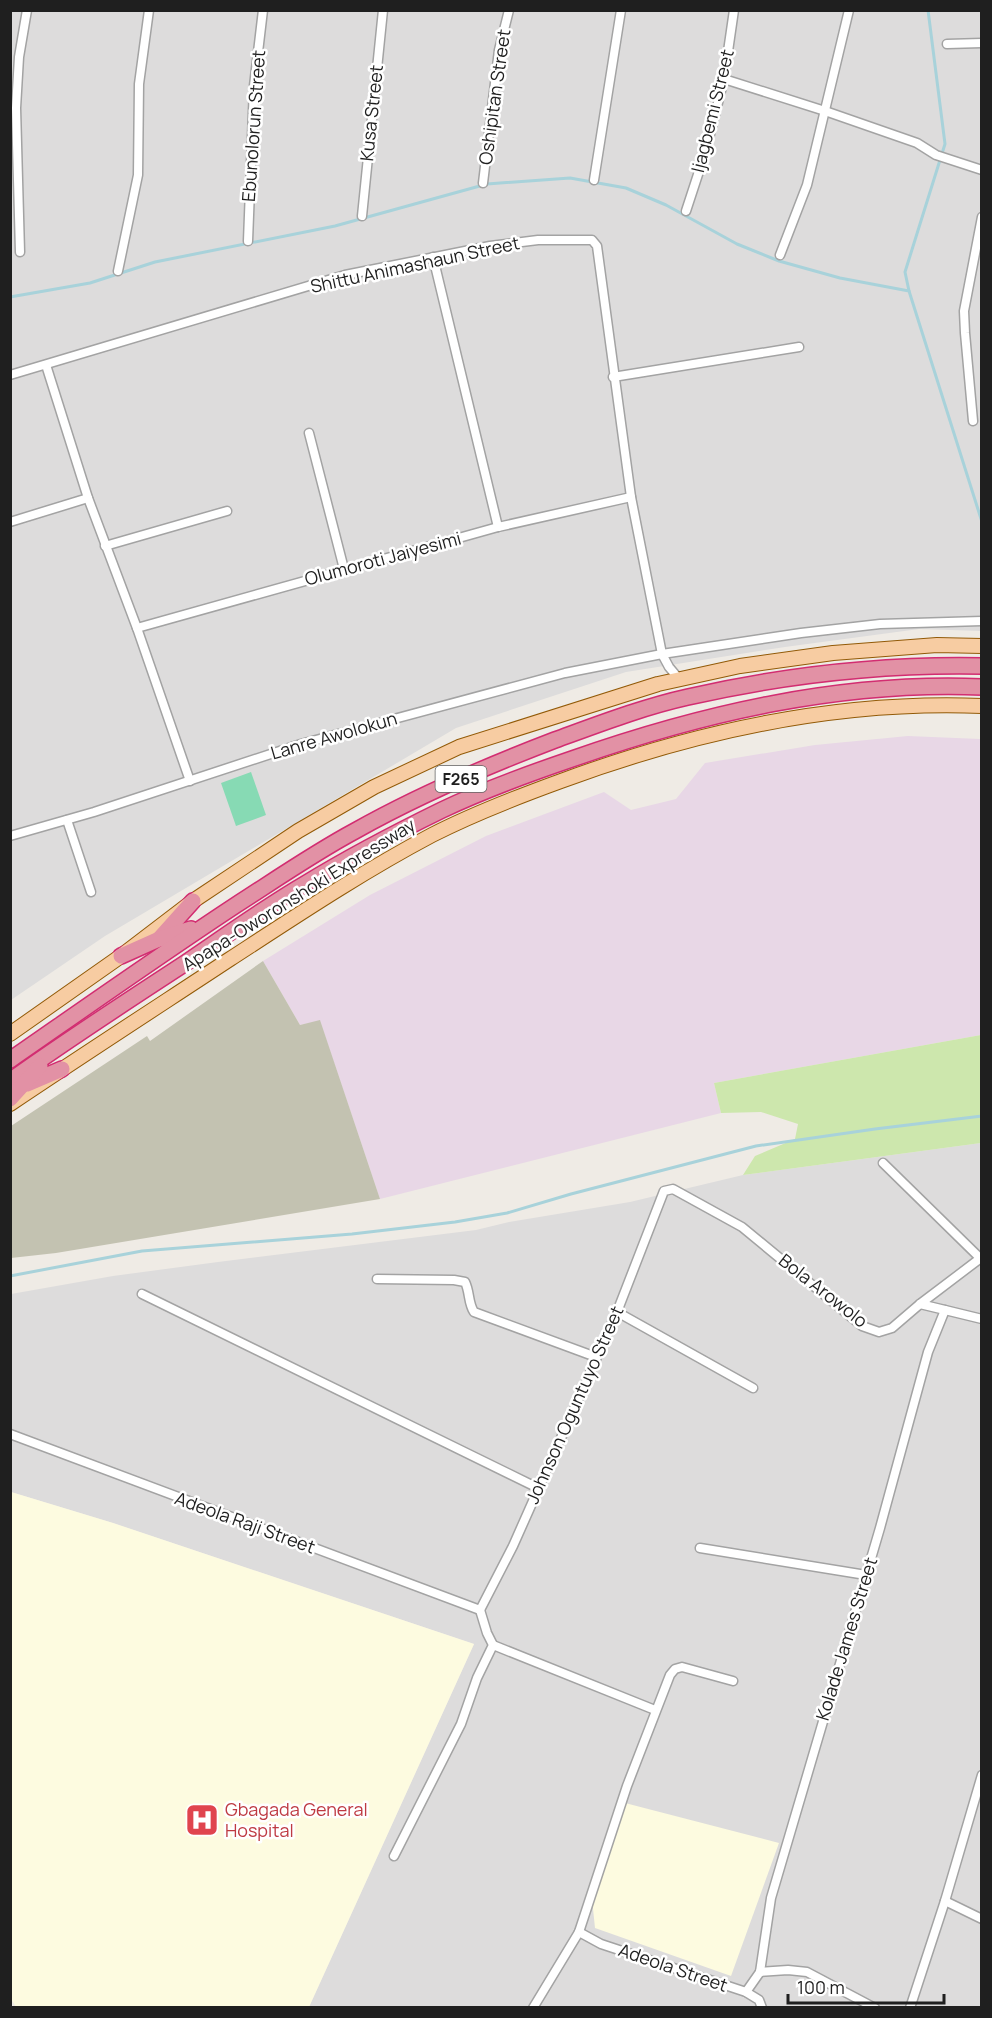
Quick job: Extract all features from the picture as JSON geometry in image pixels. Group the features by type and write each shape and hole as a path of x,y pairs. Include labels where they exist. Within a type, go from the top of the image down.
{"highway":[{"name":"Apapa-Oworonshoki Expressway","path":"10,1060 208,924 354,831 420,797 516,755 608,720 687,697 763,682 854,669 934,665 979,666"},
{"name":"Apapa-Oworonshoki Expressway","path":"15,1085 53,1050 304,884 443,809 511,780 679,725 748,708 815,696 892,689 979,687"},
{"path":"136,973 159,939 193,901"},
{"path":"121,956 159,939 208,924"},
{"path":"10,1099 15,1085 62,1069"}],"main road":[{"path":"10,1035 121,956 193,901 298,831 374,787 459,747 568,711 679,679 740,666 833,653 937,645 979,646"},
{"name":"Apapa-Oworonshoki Expressway","path":"10,1104 365,873 434,835 507,801 662,747 748,726 820,713 889,706 979,706"}],"street":[{"path":"20,252 15,108 19,57 27,10"},
{"path":"118,271 138,175 139,84 149,10"},
{"name":"Ebunolorun Street","path":"248,241 254,86 263,10"},
{"name":"Kusa Street","path":"362,216 383,10"},
{"name":"Oshipitan Street","path":"483,183 499,50 509,10"},
{"path":"594,180 621,10"},
{"name":"Ijagbemi Street","path":"686,211 706,150 724,79 734,10"},
{"path":"780,255 807,185 849,10"},
{"path":"947,44 981,43"},
{"path":"724,79 917,143 939,156 981,170"},
{"path":"973,421 964,322 981,217"},
{"name":"Shittu Animashaun Street","path":"10,375 345,275 490,246 538,240 592,240 597,246 631,497 662,654"},
{"path":"433,257 498,527"},
{"path":"613,377 800,346"},
{"path":"46,365 88,498 137,628 190,781"},
{"path":"309,433 344,569"},
{"name":"Olumoroti Jaiyesimi","path":"137,628 498,527 631,497"},
{"path":"10,522 88,498"},
{"path":"105,546 227,511"},
{"name":"Lanre Awolokun","path":"10,836 68,820 301,744 566,674 662,654 801,633 880,624 981,621"},
{"path":"662,654 679,679"},
{"path":"68,820 91,892"},
{"path":"883,1163 981,1258"},
{"name":"Bola Arowolo","path":"661,1197 664,1191 673,1189 742,1227 862,1326 879,1332 892,1328 981,1258"},
{"name":"Johnson Oguntuyo Street","path":"480,1610 513,1546 617,1312 661,1197"},
{"path":"377,1279 465,1282 469,1288 470,1306 474,1312 596,1357"},
{"path":"142,1294 538,1488"},
{"path":"920,1304 981,1319"},
{"name":"Kolade James Street","path":"746,1992 760,1972 771,1898 866,1575 928,1352 945,1310"},
{"path":"617,1312 753,1388"},
{"name":"Adeola Raji Street","path":"10,1434 480,1610"},
{"path":"700,1548 866,1575"},
{"path":"480,1610 493,1645 655,1710"},
{"path":"394,1856 461,1724 477,1678 493,1645"},
{"path":"533,2007 579,1932 604,1852 669,1675 675,1669 682,1667 732,1682"},
{"path":"910,2007 945,1901 981,1775"},
{"path":"945,1901 981,1919"},
{"name":"Adeola Street","path":"579,1932 601,1944 746,1992 759,2000 762,2007"},
{"path":"760,1972 788,1970 807,1972 875,2007"}],"shaded area":[{"path":"11,11 981,11 981,631 919,629 626,672 456,728 105,936 11,1000"},
{"path":"908,736 980,739 982,758 981,1035 714,1083 721,1113 380,1199 320,1021 300,1025 263,961 370,895 486,836 604,792 631,810 676,799 705,763 815,745"},
{"path":"263,961 300,1025 320,1020 380,1199 56,1253 11,1258 11,1126 147,1036 150,1041"},
{"path":"981,1143 981,2007 309,2007 474,1644 113,1523 11,1492 11,1294 113,1276 476,1230 509,1222 630,1202 743,1175"},
{"name":"Gbagada General Hospital","path":"11,1492 113,1523 474,1644 309,2007 16,2007 10,1997"},
{"path":"625,1803 779,1843 731,1976 595,1928 592,1899"}],"green space":[{"path":"251,772 266,815 236,826 221,783"},
{"path":"981,1035 981,1143 743,1175 755,1156 795,1139 798,1124 761,1112 721,1113 714,1083"}],"waterway":[{"path":"909,291 905,272 945,144 928,10"},
{"path":"10,297 90,283 155,262 335,226 487,184 570,178 626,188 666,205 737,244 779,261 840,278 909,291 982,522"},
{"path":"10,1276 142,1251 352,1234 455,1222 507,1213 756,1146 982,1116"}],"place":[{"name":"Gbagada General Hospital","path":"202,1820"}]}
